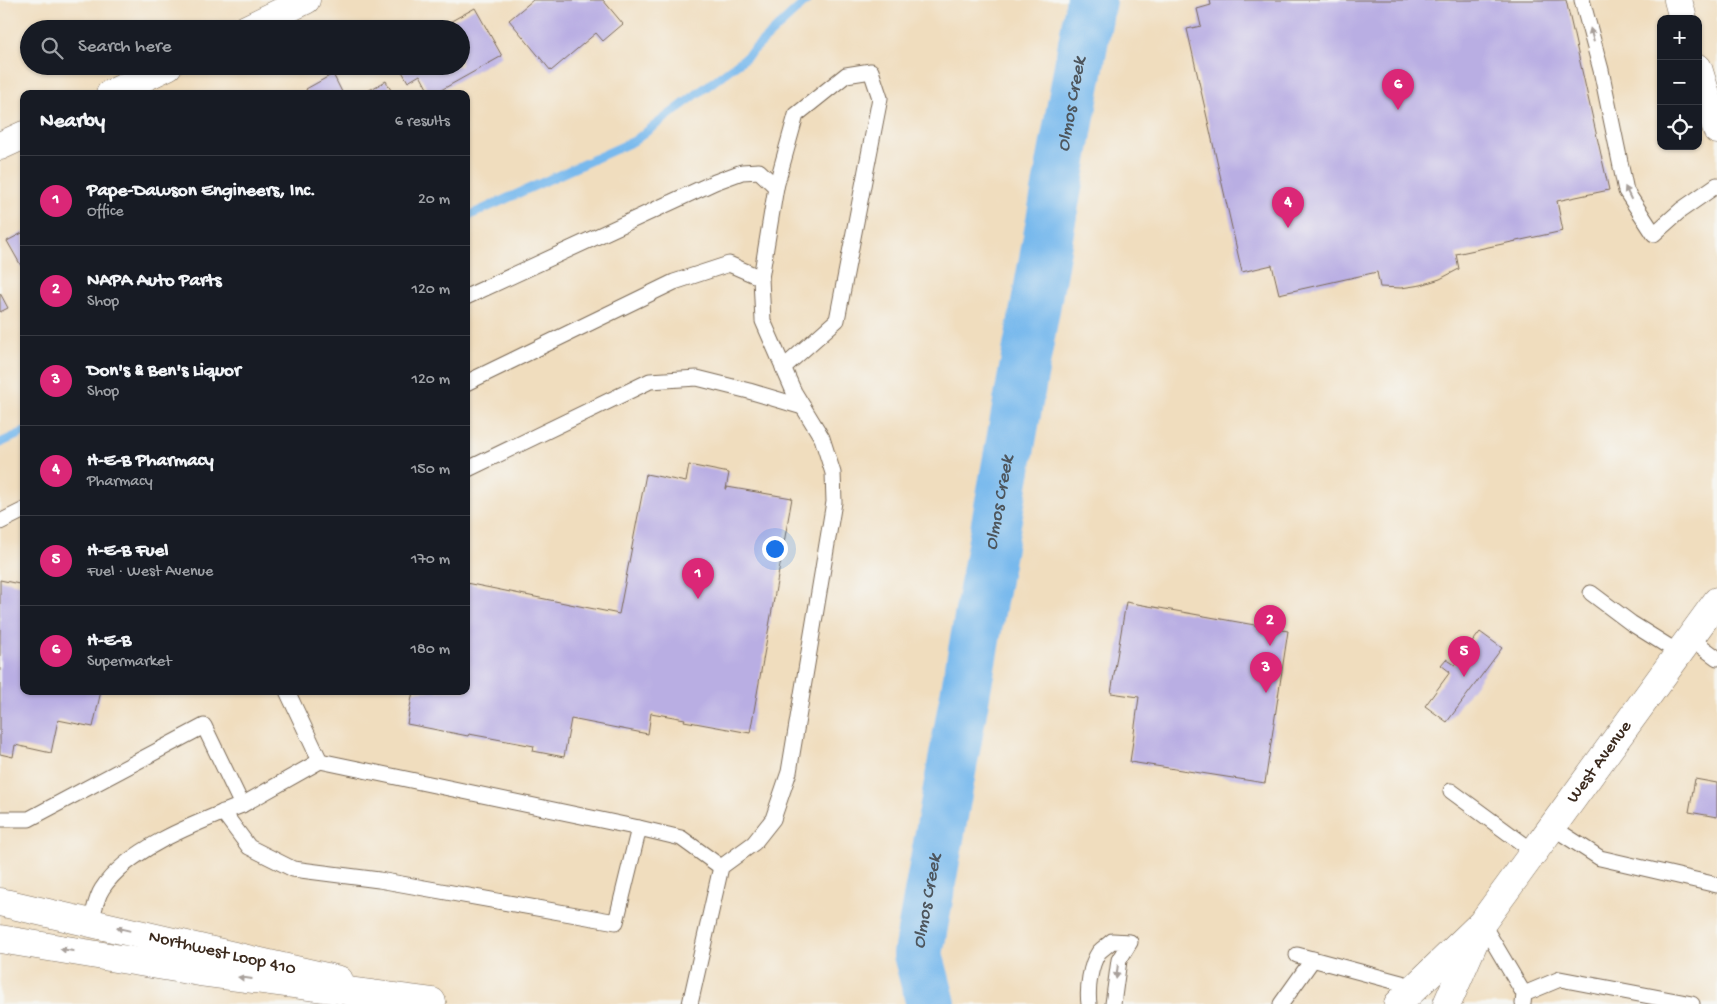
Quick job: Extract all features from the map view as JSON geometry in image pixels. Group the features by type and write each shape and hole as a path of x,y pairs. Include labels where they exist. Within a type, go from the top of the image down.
{"main road":[{"path":"1678,0 1683,15"},
{"path":"263,20 296,2"},
{"path":"118,90 149,75"},
{"path":"1702,81 1717,130"},
{"path":"0,146 20,137"},
{"name":"West Avenue","path":"1407,995 1482,923 1717,601"},
{"name":"Northwest Loop 410","path":"0,902 437,1003"},
{"name":"West Avenue","path":"1447,1004 1482,923"},
{"path":"0,939 200,972 437,1003"}],"lane":[{"path":"1582,0 1601,70 1626,191 1654,234 1681,210 1717,185"},
{"path":"690,1004 721,867 754,843 774,819 789,772 834,502 833,473 822,438 794,392 783,368 763,321 762,278 776,187 796,115 846,75 871,71 880,98 838,320 783,368"},
{"path":"470,295 715,182 742,172 759,171 776,187"},
{"path":"470,381 674,282 729,264 762,278"},
{"path":"470,468 650,381 698,378 804,408"},
{"path":"0,522 20,512"},
{"path":"1591,593 1631,623 1717,658"},
{"path":"289,695 320,761"},
{"path":"0,819 28,818 204,726 242,804"},
{"path":"92,922 101,891 113,874 137,856 171,834 242,804 320,761 681,838 721,867"},
{"path":"1451,791 1534,852"},
{"path":"223,812 249,847 293,869 379,880 616,922 639,828"},
{"path":"1552,827 1600,858 1717,885"},
{"path":"1482,923 1524,999 1560,979 1692,1004"},
{"path":"1089,1004 1091,972 1099,953 1112,941 1130,942 1119,960 1113,1004"},
{"path":"1297,955 1313,959 1407,995"},
{"path":"1281,1004 1313,959"}],"building":[{"path":"533,0 603,0 623,24 603,41 596,33 551,71 509,20"},
{"path":"1210,0 1566,0 1609,190 1557,201 1563,231 1456,254 1459,269 1440,279 1421,285 1401,288 1380,287 1377,272 1279,294 1272,265 1242,272 1187,29 1201,26 1197,9 1211,5"},
{"path":"475,8 502,56 470,74 470,20 453,20"},
{"path":"334,75 341,90 306,90"},
{"path":"404,75 420,75 408,82"},
{"path":"420,75 468,75 441,90 428,90"},
{"path":"386,81 391,90 369,90"},
{"path":"20,234 20,264 7,241"},
{"path":"0,293 8,308 0,312"},
{"path":"689,465 729,473 726,489 727,487 792,498 750,733 651,713 648,734 571,719 564,757 533,751 534,746 407,724 412,695 470,695 470,584 619,614 646,474 686,482"},
{"path":"0,580 20,584 20,695 100,695 93,727 58,720 51,753 15,745 13,757 0,754"},
{"path":"1126,602 1288,631 1265,783 1130,762 1139,697 1111,693"},
{"path":"1480,632 1502,648 1447,722 1425,706 1450,672 1441,665 1446,659 1455,665"},
{"path":"1695,779 1717,783 1717,817 1689,812"}],"waterway":[{"path":"470,215 634,141 745,58 807,0"},
{"name":"Olmos Creek","path":"931,1004 918,954 1091,0"},
{"path":"0,443 20,434"}],"place":[{"name":"H-E-B","path":"1398,110"},
{"name":"H-E-B Pharmacy","path":"1288,228"},
{"name":"Pape-Dawson Engineers, Inc.","path":"698,599"},
{"name":"NAPA Auto Parts","path":"1270,646"},
{"name":"H-E-B Fuel","path":"1464,677"},
{"name":"Don's & Ben's Liquor","path":"1266,693"}]}
